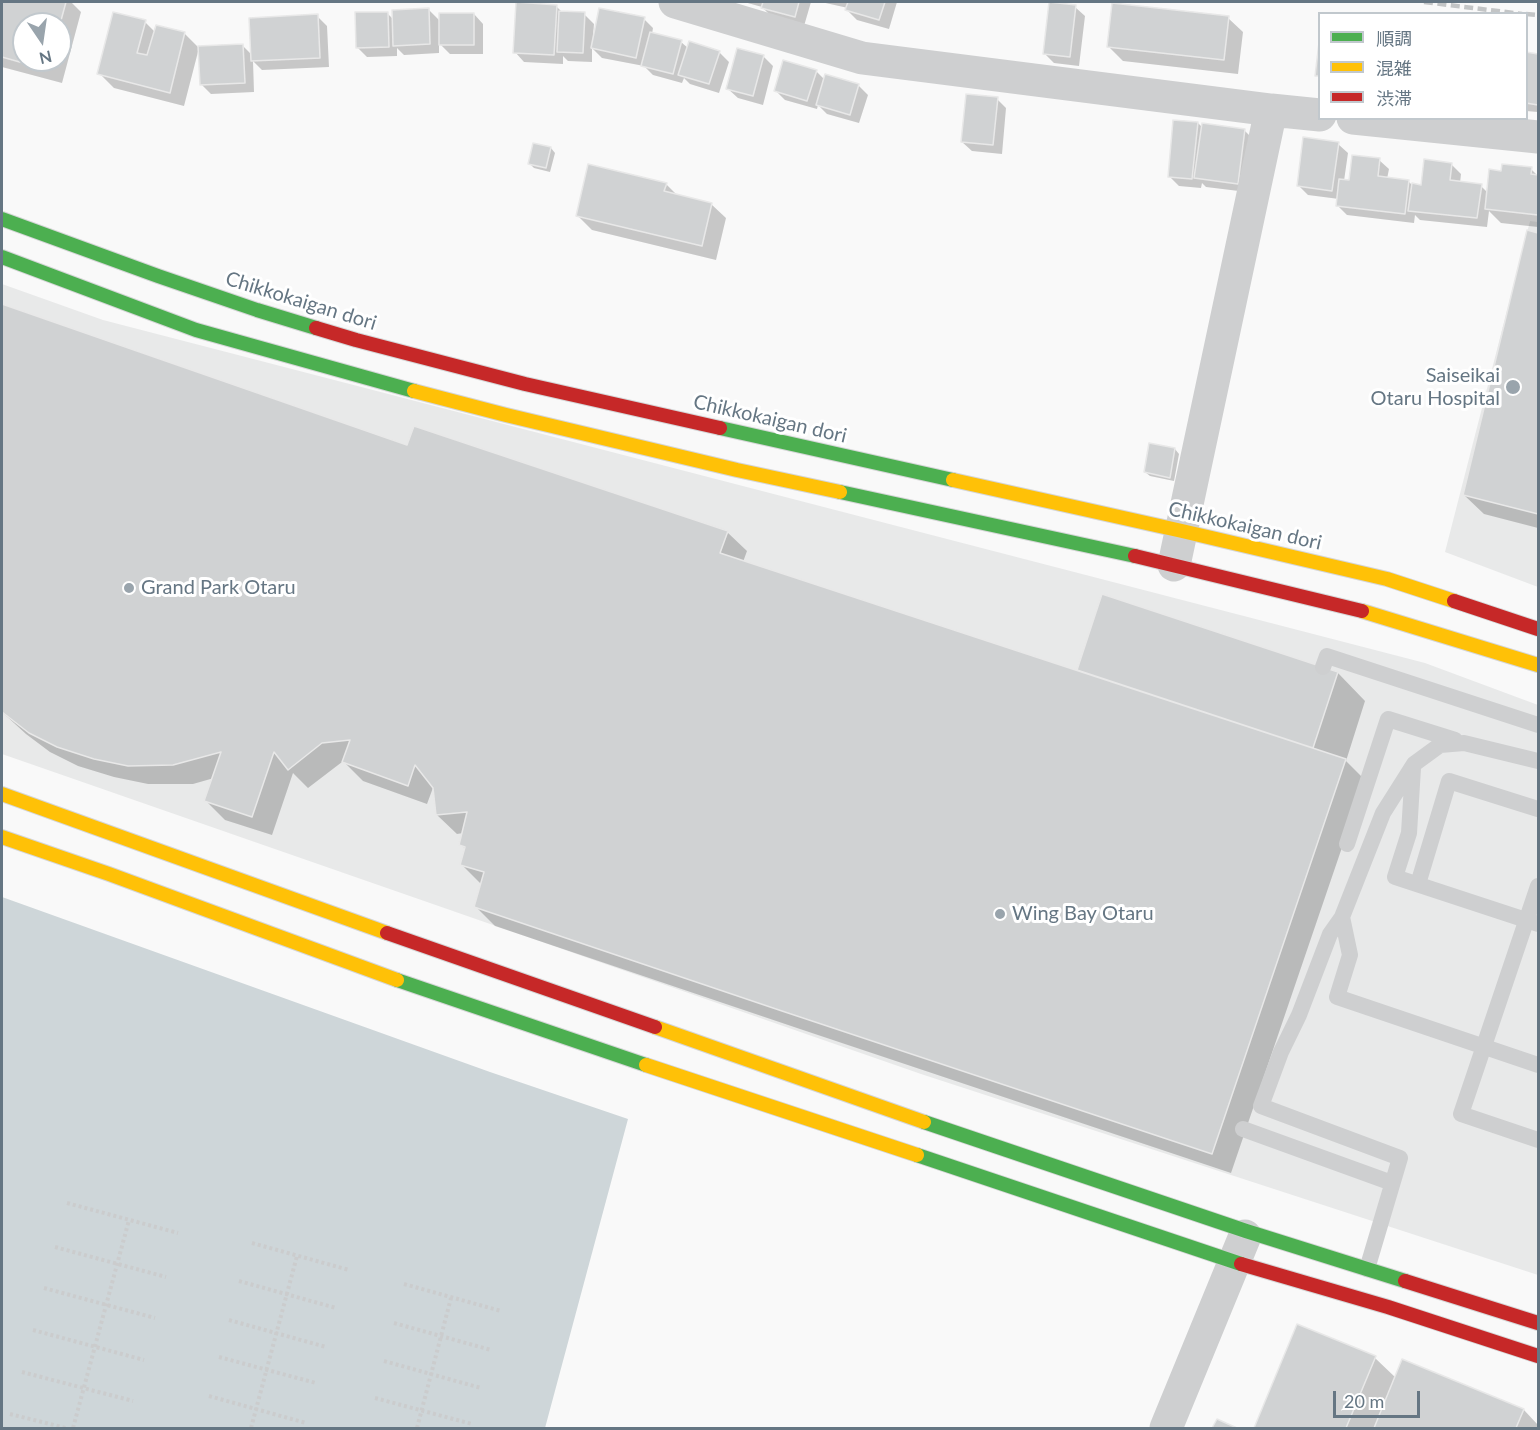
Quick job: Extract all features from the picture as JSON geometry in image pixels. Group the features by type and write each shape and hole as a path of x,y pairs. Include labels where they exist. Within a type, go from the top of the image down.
{"street":[{"path":"675,2 862,58 1318,115"},
{"path":"1174,565 1271,110"},
{"path":"1373,120 1539,137"},
{"name":"Chikkokaigan dori","path":"2,219 257,310 368,343 525,384 1387,579 1539,629"},
{"path":"2,257 196,330 368,379 506,415 737,470 1174,565 1364,612 1539,664"},
{"path":"2,794 347,919 892,1111 1246,1231 1539,1323"},
{"path":"2,837 416,987 675,1075 1234,1262 1388,1307 1539,1356"},
{"path":"1166,1428 1246,1231"}],"lane":[{"path":"1323,667 1327,656 1539,725"},
{"path":"1347,844 1388,719 1464,743 1539,761"},
{"path":"1367,1269 1400,1158 1262,1106 1281,1052 1299,1015 1330,934 1342,917 1383,813 1414,764 1440,745 1464,743"},
{"path":"1414,764 1409,832 1395,877 1533,922"},
{"path":"1418,884 1449,781 1539,809"},
{"path":"1539,886 1533,922 1484,1046 1461,1114 1539,1140"},
{"path":"1342,917 1350,955 1338,997 1539,1065"},
{"path":"1243,1129 1392,1183"}],"path":[{"path":"67,1203 178,1233"},
{"path":"74,1428 129,1221"},
{"path":"252,1243 349,1270"},
{"path":"55,1247 166,1277"},
{"path":"251,1428 297,1256"},
{"path":"239,1281 336,1308"},
{"path":"404,1284 501,1311"},
{"path":"44,1288 155,1318"},
{"path":"417,1428 451,1298"},
{"path":"229,1320 326,1347"},
{"path":"394,1323 491,1350"},
{"path":"33,1330 144,1360"},
{"path":"219,1357 316,1383"},
{"path":"384,1361 481,1388"},
{"path":"22,1372 133,1401"},
{"path":"209,1396 306,1423"},
{"path":"375,1398 472,1424"},
{"path":"10,1414 66,1428"}],"shaded area":[{"name":"Saiseikai Otaru Hospital","path":"1530,221 1538,222 1538,587 1445,552"},
{"name":"Wing Bay Otaru","path":"2,284 103,320 1425,663 1538,705 1538,1275 921,1074 2,754"},
{"path":"2,897 490,1072 628,1119 545,1428 2,1428"}],"building":[{"path":"2,2 66,2 63,12 12,12 12,60 2,57"},
{"path":"516,2 557,5 554,55 513,53"},
{"path":"763,2 799,2 795,17 761,8"},
{"path":"848,2 885,2 879,20 845,10"},
{"path":"1049,2 1076,5 1070,57 1043,54"},
{"path":"1112,3 1229,16 1224,60 1107,47"},
{"path":"429,8 430,44 393,46 392,10"},
{"path":"599,8 645,17 636,58 591,48"},
{"path":"559,11 585,12 583,53 557,52"},
{"path":"113,12 146,20 137,53 147,55 156,25 185,32 170,93 97,74"},
{"path":"355,12 388,12 389,47 356,48"},
{"path":"439,13 474,13 474,45 439,45"},
{"path":"318,14 320,58 251,61 249,18"},
{"path":"650,32 682,40 673,74 641,66"},
{"path":"689,41 720,51 709,84 678,75"},
{"path":"243,44 245,83 200,85 198,46"},
{"path":"737,48 764,55 753,96 726,89"},
{"path":"1318,51 1318,76 1315,76"},
{"path":"1528,52 1538,54 1538,105 1528,103"},
{"path":"783,60 817,70 807,101 774,91"},
{"path":"825,74 859,84 850,115 816,105"},
{"path":"966,94 998,97 993,145 961,142"},
{"path":"1173,120 1198,122 1192,179 1168,177"},
{"path":"1202,123 1245,129 1238,184 1194,178"},
{"path":"1303,137 1339,142 1332,191 1297,186"},
{"path":"533,143 551,147 546,168 528,164"},
{"path":"1352,155 1380,158 1378,176 1409,180 1405,214 1336,206 1339,179 1349,180"},
{"path":"1424,159 1452,163 1450,180 1482,184 1477,218 1408,211 1412,183 1421,185"},
{"path":"588,164 667,183 664,191 712,203 702,246 576,216"},
{"path":"1502,164 1532,167 1531,174 1538,175 1538,215 1485,209 1489,169 1501,171"},
{"name":"Saiseikai Otaru Hospital","path":"1527,230 1538,233 1538,514 1463,495"},
{"name":"Wing Bay Otaru","path":"2,304 407,445 414,426 728,531 720,553 1346,759 1212,1154 474,907 484,872 460,865 465,847 459,845 467,812 436,815 433,788 415,765 408,786 342,762 350,740 322,743 288,770 274,752 252,817 204,801 221,752 173,765 128,766 94,759 57,747 29,733 2,712"},
{"path":"1149,443 1175,448 1170,478 1144,472"},
{"path":"1102,594 1338,672 1313,748 1077,670"},
{"path":"1297,1324 1376,1356 1346,1428 1254,1428"},
{"path":"1402,1359 1524,1409 1516,1428 1374,1428"},
{"path":"1217,1419 1237,1428 1212,1428"}],"railway":[{"path":"1424,2 1506,12"},
{"path":"1528,14 1538,15"}],"traffic: fast":[{"path":"2,219 158,276 316,328"},
{"path":"2,257 196,330 414,391"},
{"path":"720,428 953,480"},
{"path":"840,492 1135,556"},
{"path":"397,980 646,1065"},
{"path":"924,1122 1246,1231 1405,1281"},
{"path":"917,1155 1241,1264"}],"traffic: slow":[{"path":"414,391 737,470 840,492"},
{"path":"953,480 1387,579 1454,601"},
{"path":"1362,611 1538,665"},
{"path":"2,794 387,933"},
{"path":"2,837 397,980"},
{"path":"655,1027 924,1122"},
{"path":"646,1065 917,1155"}],"traffic: jam":[{"path":"316,328 525,384 720,428"},
{"path":"1135,556 1362,611"},
{"path":"1454,601 1538,629"},
{"path":"387,933 655,1027"},
{"path":"1241,1264 1388,1307 1538,1356"},
{"path":"1405,1281 1538,1323"}],"place":[{"name":"Saiseikai Otaru Hospital","path":"1513,387"},
{"name":"Grand Park Otaru","path":"129,588"},
{"name":"Wing Bay Otaru","path":"1000,914"}]}
